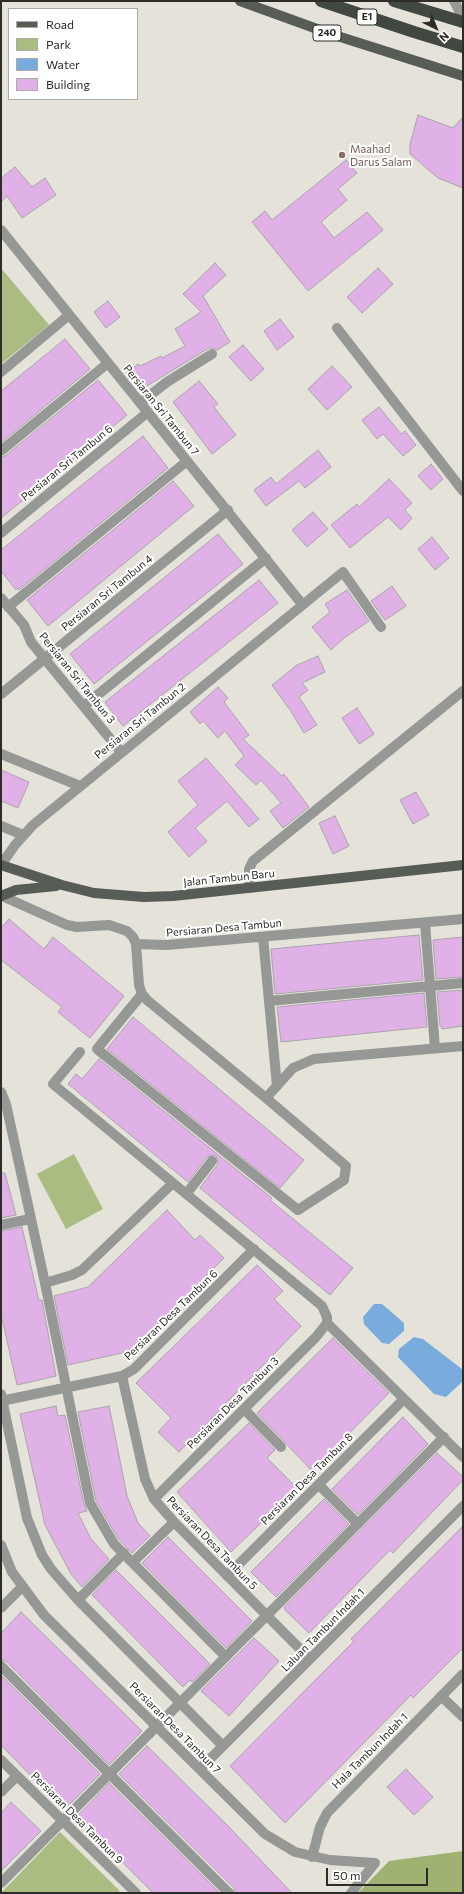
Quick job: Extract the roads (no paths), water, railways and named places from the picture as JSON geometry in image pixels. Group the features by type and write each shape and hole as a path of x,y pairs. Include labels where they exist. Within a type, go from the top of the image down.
{"highway":[{"name":"E1","path":"321,1 463,47"},
{"path":"394,1 463,22"}],"main road":[{"name":"240","path":"240,1 330,34 463,76"},
{"name":"Jalan Tambun Baru","path":"1,865 62,885 94,893 144,897 173,896 463,865"},
{"path":"1,896 16,890 62,885"}],"street":[{"path":"454,1 463,18"},
{"name":"Persiaran Sri Tambun 7","path":"1,230 228,510 302,604"},
{"path":"1,372 70,315"},
{"path":"337,328 463,491"},
{"path":"140,403 167,382 212,354"},
{"path":"1,451 108,363"},
{"name":"Persiaran Sri Tambun 6","path":"1,533 148,412"},
{"path":"8,607 187,461"},
{"name":"Persiaran Sri Tambun 4","path":"1,694 228,510"},
{"path":"84,706 266,558"},
{"name":"Persiaran Sri Tambun 2","path":"1,865 23,835 80,786 343,572 381,627"},
{"name":"Persiaran Sri Tambun 3","path":"1,598 24,625 30,642 121,752"},
{"path":"249,888 249,869 253,861 463,691"},
{"path":"1,754 80,786"},
{"path":"1,826 23,835"},
{"path":"1,896 67,925 77,927 109,925 119,927 127,931 133,936 136,944 137,977 142,994 346,1166 344,1180 298,1210 97,1049 142,994"},
{"name":"Persiaran Desa Tambun","path":"136,944 167,945 463,919"},
{"path":"425,922 435,1048"},
{"path":"263,936 276,1086"},
{"path":"269,1001 463,984"},
{"path":"266,1098 293,1068 314,1059 463,1046"},
{"path":"80,1052 53,1084 187,1193 322,1306 326,1312 327,1323 463,1457"},
{"path":"1,1092 6,1104 45,1283 90,1503 108,1535 226,1657"},
{"path":"187,1193 212,1161"},
{"path":"45,1283 72,1275 82,1270 173,1183"},
{"path":"1,1226 30,1219"},
{"name":"Persiaran Desa Tambun 6","path":"1,1398 67,1388 122,1376 144,1360 254,1249"},
{"name":"Persiaran Desa Tambun 3","path":"154,1499 316,1337 327,1323"},
{"name":"Persiaran Desa Tambun 5","path":"122,1376 145,1479 154,1499 174,1522 310,1660"},
{"name":"Persiaran Desa Tambun 7","path":"1,1398 27,1518 42,1554 51,1569 78,1600 223,1746"},
{"name":"Persiaran Desa Tambun 8","path":"227,1576 404,1399"},
{"path":"244,1409 281,1447"},
{"path":"1,1883 444,1437"},
{"path":"319,1485 358,1524"},
{"name":"Laluan Tambun Indah 1","path":"200,1769 463,1506"},
{"path":"133,1562 174,1522"},
{"name":"Persiaran Desa Tambun 7","path":"1,1545 12,1572 44,1615 265,1834 295,1852 312,1857 375,1864 351,1893"},
{"path":"78,1600 124,1553"},
{"path":"1,1608 22,1587"},
{"path":"1,1666 229,1893"},
{"name":"Hala Tambun Indah 1","path":"312,1857 320,1827 327,1813 463,1674"},
{"path":"441,1696 463,1717"},
{"name":"Persiaran Desa Tambun 9","path":"1,1760 132,1892"},
{"path":"1,1792 17,1776"}],"water":[{"path":"374,1304 382,1304 404,1323 404,1331 389,1344 382,1343 364,1324 363,1317"},
{"path":"414,1337 423,1339 463,1370 463,1381 446,1397 434,1394 398,1357 399,1349"}],"place":[{"name":"Maahad Darus Salam","path":"342,155"}]}
